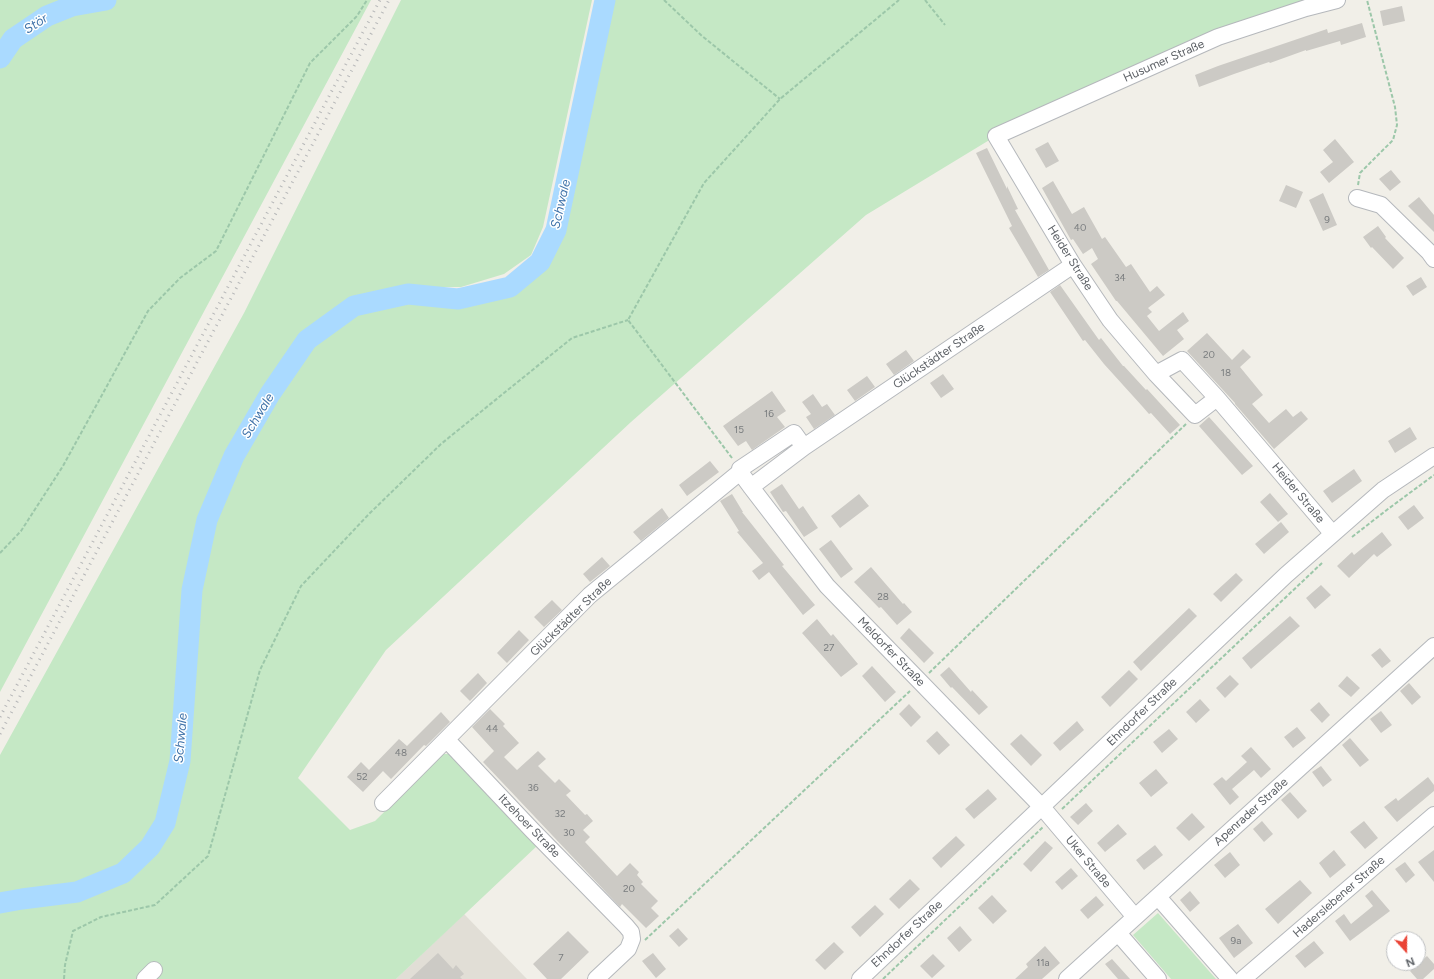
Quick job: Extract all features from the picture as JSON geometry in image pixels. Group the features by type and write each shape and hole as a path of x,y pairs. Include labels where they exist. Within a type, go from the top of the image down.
{"street":[{"name":"Husumer Straße","path":"996,136 1218,37 1306,8 1337,0"},
{"name":"Heider Straße","path":"996,136 1073,265 1110,320 1156,374 1195,415 1217,398"},
{"path":"1357,198 1381,204 1429,252 1434,259"},
{"name":"Glückstädter Straße","path":"751,487 804,447 1073,265"},
{"name":"Heider Straße","path":"1156,374 1182,360 1217,398 1332,533"},
{"name":"Glückstädter Straße","path":"447,740 590,595 740,470 794,432 804,447"},
{"name":"Ehndorfer Straße","path":"860,979 1047,813 1286,575 1332,533 1382,490 1434,456"},
{"path":"740,470 751,487"},
{"name":"Meldorfer Straße","path":"751,487 827,586 1047,813"},
{"name":"Apenrader Straße","path":"1067,979 1434,646"},
{"path":"383,803 447,740"},
{"name":"Itzehoer Straße","path":"447,740 631,932 632,939 628,949 596,979"},
{"name":"Uker Straße","path":"1047,813 1135,917"},
{"name":"Haderslebener Straße","path":"1243,979 1434,815"},
{"path":"1158,897 1230,979"},
{"path":"1118,933 1158,979"}],"path":[{"path":"0,554 21,530 63,466 148,310 180,278 216,251 310,63 357,16 367,0"},
{"path":"664,0 702,36 780,99"},
{"path":"64,979 65,965 73,932 101,917 155,906 208,856 260,670 302,586 369,514 447,439 572,338 628,320 704,183 780,99 898,0"},
{"path":"925,0 945,25"},
{"path":"1357,198 1360,173 1393,140 1397,125 1395,107 1367,0"},
{"path":"628,320 740,470"},
{"path":"1348,540 1434,475"},
{"path":"882,979 1047,813 1326,560"}],"shaded area":[{"path":"464,914 527,979 396,979"}],"green space":[{"path":"0,0 371,0 0,692"},
{"path":"401,0 592,0 543,227 531,255 504,274 461,287 408,287 351,298 354,306 408,294 458,299 510,287 540,262 556,230 605,0 1337,0 1306,8 996,136 866,215 631,422 386,650 298,778 350,830 375,821 443,754 453,754 538,845 396,979 0,979 0,909 79,897 125,876 0,894 0,755 244,313"},
{"path":"1158,913 1216,979 1171,979 1133,935"}],"building":[{"path":"1402,6 1405,21 1383,26 1380,11"},
{"path":"1362,23 1366,37 1341,45 1340,41 1306,50 1199,87 1195,75 1327,29 1328,33"},
{"path":"1335,139 1354,162 1329,183 1320,172 1333,162 1323,150"},
{"path":"1048,142 1059,161 1046,168 1035,149"},
{"path":"987,148 1018,209 1015,210 1049,270 1038,277 1009,228 1012,226 976,153"},
{"path":"1391,170 1401,182 1390,191 1379,179"},
{"path":"1053,181 1072,214 1084,207 1102,239 1105,237 1126,267 1131,264 1150,292 1157,286 1165,295 1148,308 1152,312 1147,316 1159,331 1183,312 1189,321 1177,330 1184,339 1163,356 1116,301 1091,264 1098,259 1092,248 1083,254 1073,239 1071,240 1042,188"},
{"path":"1286,185 1303,192 1296,208 1279,201"},
{"path":"1323,193 1337,225 1323,231 1309,200"},
{"path":"1419,197 1434,215 1434,232 1408,206"},
{"path":"1378,226 1386,237 1385,238 1404,258 1393,269 1372,247 1371,248 1363,237"},
{"path":"1421,277 1427,287 1413,296 1406,286"},
{"path":"1060,285 1099,340 1101,338 1123,366 1146,390 1147,389 1180,425 1170,434 1151,413 1149,414 1104,364 1085,340 1083,341 1050,292"},
{"path":"1207,333 1232,360 1243,349 1251,357 1240,367 1263,395 1252,404 1269,423 1286,409 1293,417 1301,411 1308,419 1274,449 1235,403 1187,351"},
{"path":"906,350 914,361 894,375 886,364"},
{"path":"943,374 954,389 941,398 930,383"},
{"path":"867,376 875,387 855,401 847,390"},
{"path":"772,391 786,411 777,417 785,427 752,450 746,441 738,446 723,426"},
{"path":"813,394 822,407 827,404 835,415 814,429 806,417 811,414 802,402"},
{"path":"1209,417 1253,466 1242,475 1199,426"},
{"path":"1410,427 1417,439 1395,453 1388,441"},
{"path":"710,461 719,472 687,496 679,485"},
{"path":"1354,469 1362,481 1332,503 1323,491"},
{"path":"782,484 799,509 803,506 818,528 804,537 786,511 783,512 770,492"},
{"path":"1270,493 1288,514 1278,522 1260,502"},
{"path":"732,494 742,512 784,565 782,566 815,605 803,615 769,572 759,580 752,571 763,563 737,532 739,531 720,501"},
{"path":"859,494 869,506 840,528 831,516"},
{"path":"1414,505 1424,518 1408,530 1398,517"},
{"path":"662,508 669,518 641,541 633,532"},
{"path":"1281,522 1289,532 1264,554 1255,544"},
{"path":"1382,532 1392,545 1377,557 1374,554 1349,578 1337,566 1352,552 1354,555"},
{"path":"831,540 853,569 841,578 819,549"},
{"path":"602,557 610,566 590,582 583,574"},
{"path":"871,567 903,604 904,603 912,612 897,625 881,607 879,608 854,582"},
{"path":"1236,573 1243,580 1221,602 1213,594"},
{"path":"1321,585 1331,595 1315,609 1306,598"},
{"path":"552,600 562,610 544,627 534,617"},
{"path":"1189,608 1197,616 1141,671 1133,662"},
{"path":"1290,616 1300,626 1251,669 1242,658"},
{"path":"817,619 831,636 833,634 858,664 841,677 802,633"},
{"path":"909,628 934,653 924,663 900,638"},
{"path":"519,630 529,640 507,663 497,653"},
{"path":"1380,648 1391,661 1382,668 1371,655"},
{"path":"872,666 896,692 885,702 862,676"},
{"path":"949,667 971,692 972,690 988,707 979,715 940,675"},
{"path":"1129,670 1138,679 1110,707 1101,697"},
{"path":"478,673 487,683 470,701 460,691"},
{"path":"1230,675 1239,684 1225,698 1216,688"},
{"path":"1347,676 1360,688 1351,697 1338,686"},
{"path":"1409,683 1421,697 1412,705 1400,691"},
{"path":"1200,699 1210,710 1196,723 1186,712"},
{"path":"1319,702 1330,715 1322,723 1310,710"},
{"path":"909,704 921,717 911,727 899,714"},
{"path":"490,709 505,724 503,726 519,743 504,757 517,770 538,751 546,759 538,766 555,783 559,779 571,791 566,795 585,815 587,814 593,821 583,830 590,837 585,842 617,876 630,863 639,872 637,875 643,882 641,884 658,901 651,908 659,916 646,928 622,904 620,907 483,762 494,751 472,727"},
{"path":"1381,711 1392,725 1381,733 1370,719"},
{"path":"441,712 450,722 426,746 424,745 391,779 383,771 363,792 347,777 361,762 369,770 399,739 407,746"},
{"path":"1077,721 1084,730 1060,751 1053,743"},
{"path":"1297,727 1306,738 1293,748 1284,737"},
{"path":"1169,729 1178,739 1162,753 1153,742"},
{"path":"937,731 950,745 939,755 926,741"},
{"path":"1021,734 1042,755 1031,766 1010,744"},
{"path":"1350,738 1369,760 1360,767 1342,745"},
{"path":"1251,747 1271,769 1261,778 1254,770 1232,789 1239,797 1230,805 1213,784 1222,777 1226,781 1247,762 1241,756"},
{"path":"1321,766 1332,780 1323,787 1312,772"},
{"path":"1156,769 1168,783 1151,797 1139,783"},
{"path":"1428,777 1434,785 1434,791 1397,822 1384,807 1396,798 1398,801"},
{"path":"988,789 997,799 974,819 965,809"},
{"path":"1290,792 1307,811 1298,819 1281,800"},
{"path":"1086,803 1093,811 1078,825 1070,817"},
{"path":"1192,813 1205,827 1189,841 1176,828"},
{"path":"1262,821 1273,834 1264,842 1253,829"},
{"path":"1364,821 1378,838 1365,849 1350,832"},
{"path":"1118,824 1127,834 1105,852 1097,843"},
{"path":"956,836 965,845 941,868 932,858"},
{"path":"1045,841 1053,848 1031,872 1023,864"},
{"path":"1155,845 1163,855 1144,870 1136,860"},
{"path":"1334,850 1346,865 1330,878 1319,863"},
{"path":"1434,850 1434,882 1418,862"},
{"path":"1230,852 1240,865 1225,878 1214,865"},
{"path":"1405,862 1415,875 1406,883 1395,869"},
{"path":"1071,868 1078,876 1062,890 1055,882"},
{"path":"910,879 920,889 899,909 889,899"},
{"path":"1300,880 1312,893 1278,924 1265,909"},
{"path":"1372,890 1390,911 1350,941 1335,921 1344,914 1351,924 1373,906 1365,896"},
{"path":"1190,891 1200,903 1190,912 1180,900"},
{"path":"992,895 1007,911 993,924 978,908"},
{"path":"1096,896 1104,905 1088,919 1080,910"},
{"path":"875,905 884,914 860,937 851,927"},
{"path":"1238,924 1253,943 1234,958 1219,938"},
{"path":"960,926 972,940 959,952 947,938"},
{"path":"678,928 688,939 679,947 669,936"},
{"path":"568,931 589,952 561,979 547,979 533,964"},
{"path":"1314,941 1324,953 1305,968 1295,956"},
{"path":"834,942 844,952 825,970 815,960"},
{"path":"1045,946 1060,963 1042,979 1015,979 1028,967 1026,964"},
{"path":"438,953 453,969 456,965 464,974 460,977 462,979 410,979"},
{"path":"653,953 666,969 656,978 642,961"},
{"path":"933,954 945,966 932,978 920,966"},
{"path":"1427,956 1434,964 1434,969 1423,979 1417,979 1410,971 1426,971"},
{"path":"1112,959 1130,979 1118,979 1105,964"}],"waterway":[{"name":"Stör","path":"0,58 13,39 47,16 72,6 106,0"},
{"name":"Schwale","path":"0,903 77,892 123,873 150,847 165,823 180,761 192,590 207,520 234,456 270,394 307,340 354,306 408,294 458,299 510,287 540,262 556,230 605,0"}],"railway":[{"path":"0,717 380,0"},
{"path":"0,734 389,0"}]}
